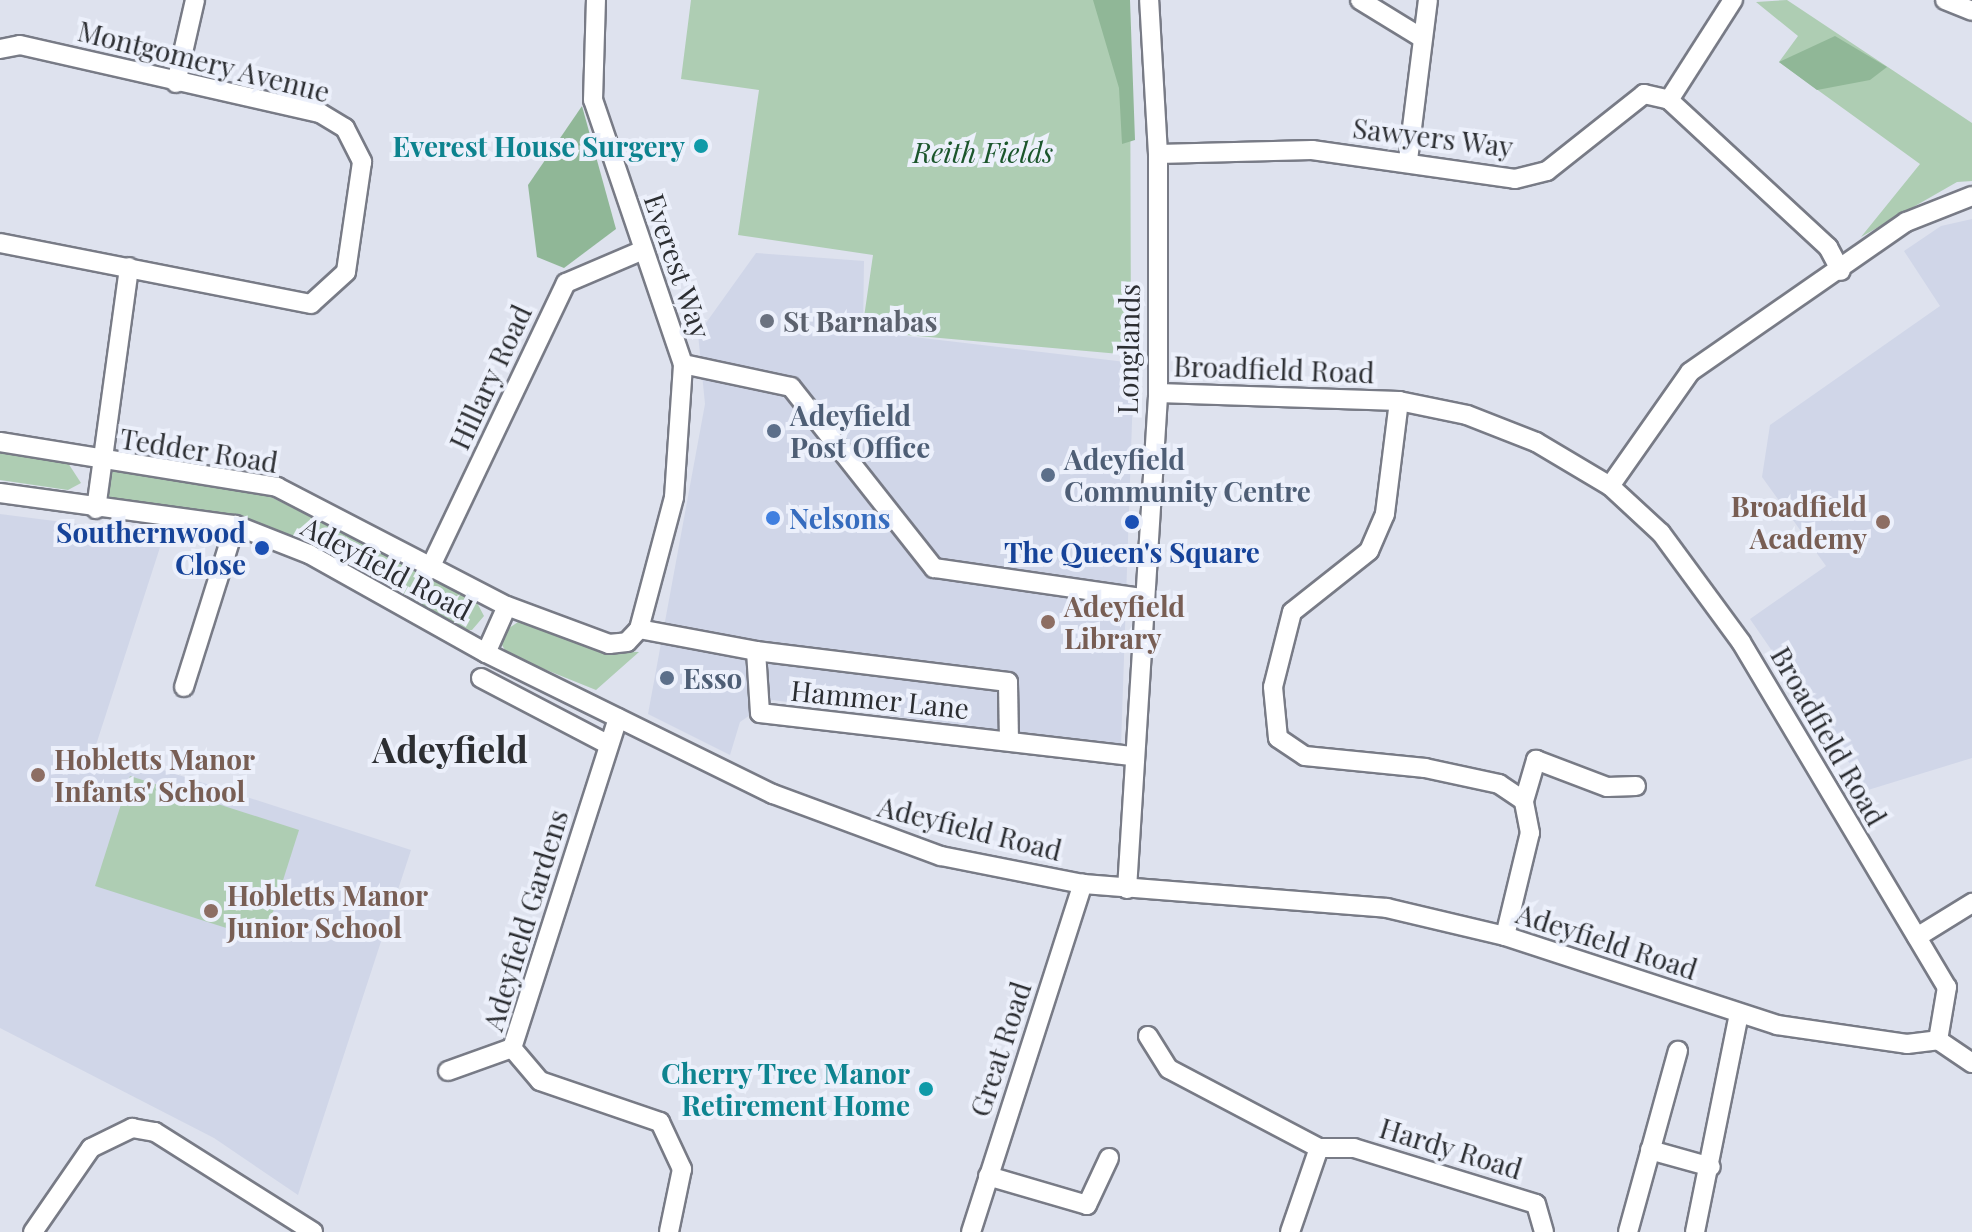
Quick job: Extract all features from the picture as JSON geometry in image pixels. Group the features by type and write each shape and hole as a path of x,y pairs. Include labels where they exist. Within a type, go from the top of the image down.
{"street":[{"path":"176,83 195,0"},
{"name":"Everest Way","path":"596,0 593,100 641,251 683,364 674,497 633,635"},
{"name":"Longlands","path":"1127,889 1141,598 1158,393 1158,154 1149,0"},
{"path":"1360,0 1422,38"},
{"path":"1408,160 1428,0"},
{"path":"1733,0 1669,100 1828,247 1841,271"},
{"path":"1945,0 1972,11"},
{"name":"Montgomery Avenue","path":"0,49 20,45 176,83 320,113 345,128 362,162 346,272 329,293 294,305 129,267 0,243"},
{"name":"Sawyers Way","path":"1158,154 1312,150 1408,160 1515,179 1547,171 1644,94 1669,100"},
{"path":"1610,486 1690,372 1841,271 1906,222 1972,196"},
{"name":"Hillary Road","path":"429,570 566,283 641,251"},
{"path":"96,509 129,267"},
{"path":"683,364 791,387 934,568 1141,598"},
{"name":"Broadfield Road","path":"1158,393 1399,401 1467,415 1536,442 1610,486 1661,533 1741,642 1947,987 1938,1040"},
{"path":"1399,401 1385,514 1369,551 1292,612 1273,687 1278,738 1305,756 1425,768 1499,784 1524,801"},
{"name":"Tedder Road","path":"0,442 102,463 277,487 429,570 507,606 609,644 633,635"},
{"name":"Adeyfield Road","path":"0,493 96,509 235,525 309,554 486,653 618,718 853,827 941,856 1083,884 1387,908 1505,936 1739,1014 1907,1044 1938,1040"},
{"path":"184,687 235,525"},
{"path":"486,653 507,606"},
{"name":"Hammer Lane","path":"633,635 1008,682 1009,741"},
{"name":"Hammer Lane","path":"756,651 760,713 1134,756"},
{"path":"481,678 609,745"},
{"name":"Adeyfield Gardens","path":"618,718 512,1048 540,1081 660,1122 682,1169 669,1232"},
{"path":"1505,936 1530,833 1524,801 1536,760 1607,787 1636,786"},
{"name":"Great Road","path":"971,1232 1083,884"},
{"path":"1917,937 1972,903"},
{"path":"1695,1232 1711,1167 1739,1014"},
{"path":"1148,1036 1169,1069 1319,1148 1290,1232"},
{"path":"1938,1040 1972,1063"},
{"path":"448,1071 512,1048"},
{"path":"1628,1232 1678,1051"},
{"path":"33,1232 91,1148 132,1128 155,1132 313,1232"},
{"name":"Hardy Road","path":"1319,1148 1354,1148 1536,1204 1544,1232"},
{"path":"1650,1150 1711,1167"},
{"path":"988,1176 1087,1205 1109,1158"}],"shaded area":[{"name":"Broadfield Academy","path":"1972,219 1972,758 1868,790 1750,619 1826,566 1762,477 1770,425 1940,306 1904,251 1941,226"},
{"path":"756,253 864,261 863,331 1134,363 1121,746 772,700 740,722 730,755 648,714 705,404 698,334"},
{"name":"Hobletts Manor Junior School","path":"0,514 164,535 95,748 411,850 298,1195 214,1138 0,1028"}],"green space":[{"name":"Reith Fields","path":"691,0 1130,0 1131,355 862,331 873,255 738,235 759,90 681,79"},
{"path":"1093,0 1130,0 1135,140 1122,144 1119,88"},
{"path":"1787,0 1972,123 1972,181 1957,182 1861,237 1920,164 1779,62 1798,36 1756,2"},
{"path":"1835,36 1887,67 1870,80 1817,90 1779,62"},
{"path":"582,106 616,229 564,268 537,257 528,185"},
{"path":"0,449 68,463 81,483 68,490 0,480"},
{"path":"112,470 269,496 474,597 484,616 472,630 456,630 232,516 114,499 104,494"},
{"path":"521,620 604,651 639,652 596,690 507,654 497,636"},
{"path":"130,776 299,830 264,940 95,886"}],"place":[{"name":"Everest House Surgery","path":"701,146"},
{"name":"St Barnabas","path":"767,321"},
{"name":"Adeyfield Post Office","path":"774,431"},
{"name":"Adeyfield Community Centre","path":"1048,475"},
{"name":"Nelsons","path":"773,518"},
{"name":"The Queen's Square","path":"1132,522"},
{"name":"Broadfield Academy","path":"1883,522"},
{"name":"Southernwood Close","path":"262,548"},
{"name":"Adeyfield Library","path":"1048,622"},
{"name":"Esso","path":"667,678"},
{"name":"Hobletts Manor Infants' School","path":"38,775"},
{"name":"Hobletts Manor Junior School","path":"211,911"},
{"name":"Cherry Tree Manor Retirement Home","path":"926,1089"}],"district":[{"name":"Adeyfield","path":"450,749"}]}
